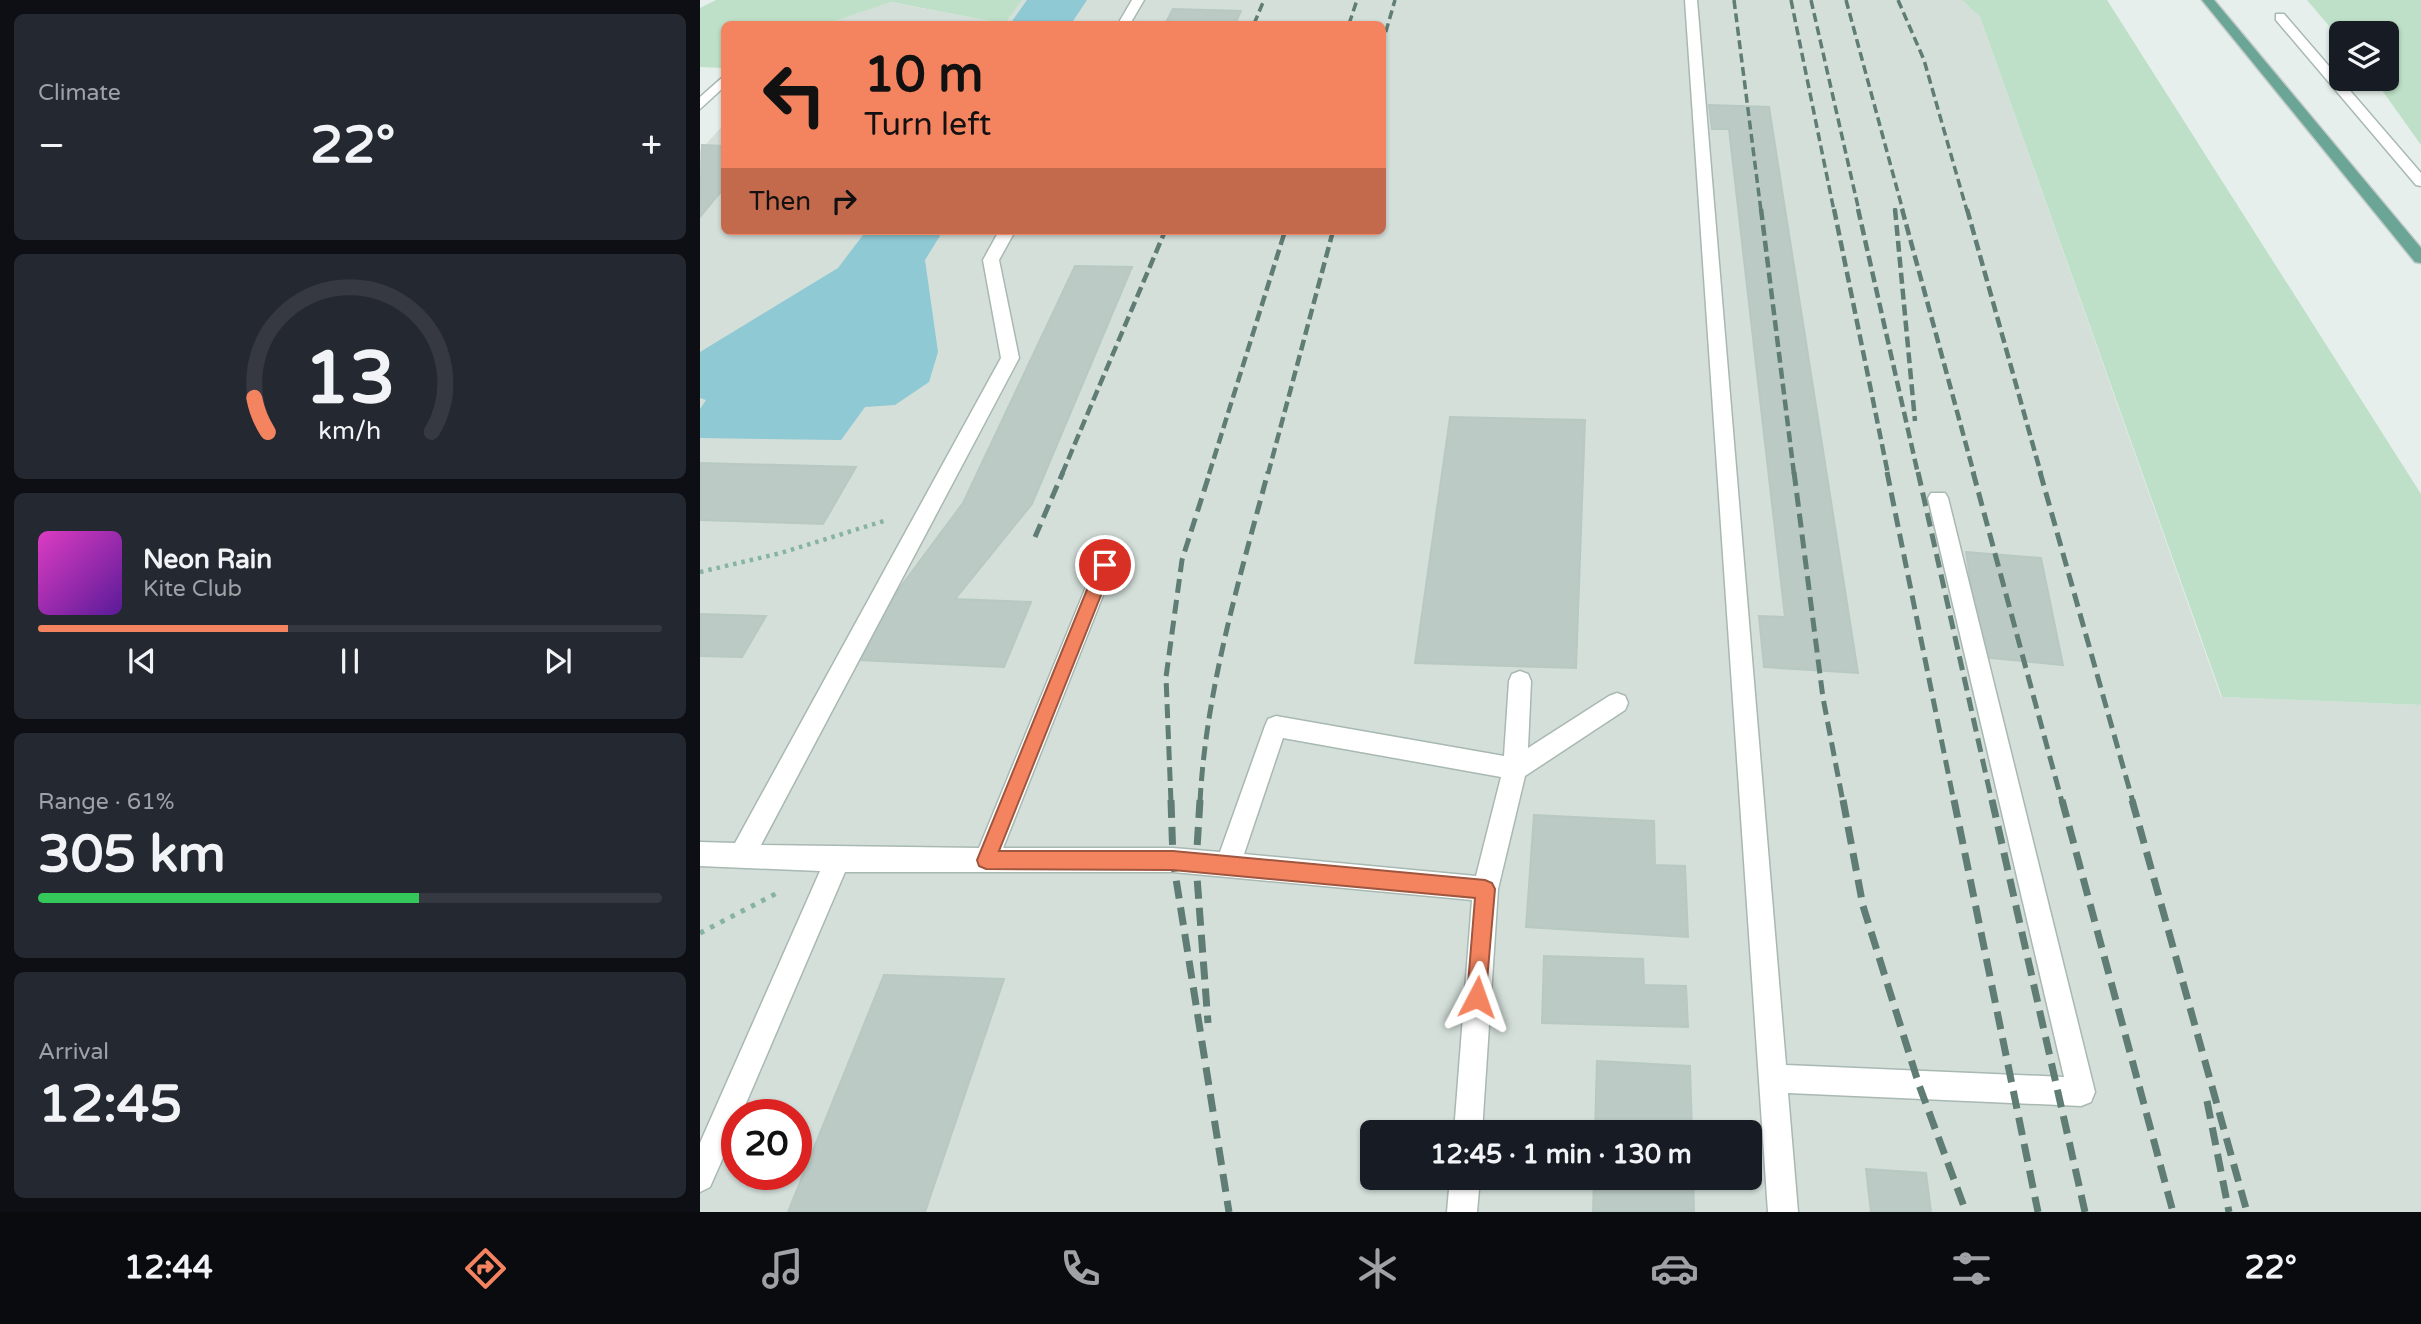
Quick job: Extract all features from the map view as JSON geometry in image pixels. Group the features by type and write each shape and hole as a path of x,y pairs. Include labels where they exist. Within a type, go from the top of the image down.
{"main road":[{"path":"2208,0 2421,258"}],"lane":[{"path":"1126,21 1138,0"},
{"path":"1691,0 1783,1212"},
{"path":"2280,17 2421,182"},
{"path":"700,105 721,83"},
{"path":"742,855 1010,358 991,260 1005,235"},
{"path":"1773,1078 2081,1092 1938,498"},
{"path":"986,860 1105,565"},
{"path":"1469,1120 1485,889 1515,769 1520,681"},
{"path":"1227,867 1276,726 1515,769 1617,702"},
{"path":"700,853 838,860 1173,860 1485,889"},
{"path":"700,1177 838,860"},
{"path":"1462,1212 1464,1190"}],"path":[{"path":"700,572 886,521 937,493"},
{"path":"700,933 781,891"}],"shaded area":[{"path":"1022,0 1962,0 1980,17 2221,697 2421,705 2421,1212 700,1212 700,151 721,127 721,235 1386,235 1386,21 1007,21"},
{"path":"890,2 989,21 835,21"}],"green space":[{"path":"716,0 1022,0 1007,21 989,21 891,2 835,21 721,21 721,68 700,67 700,8"},
{"path":"1962,0 2107,0 2421,494 2421,705 2222,697 1980,17"},
{"path":"2307,0 2421,0 2421,145 2383,91 2399,91 2399,21 2329,21 2329,26"}],"water":[{"path":"1027,0 1087,0 1073,21 1012,21"},
{"path":"863,235 941,235 925,260 938,352 929,382 895,405 865,407 841,440 700,438 700,409 706,400 700,398 700,352 838,268"}],"building":[{"path":"1173,9 1241,11 1236,21 1167,21"},
{"path":"1709,105 1769,107 1858,673 1764,667 1759,616 1785,617 1729,129 1712,129"},
{"path":"702,145 721,146 721,192 700,217"},
{"path":"1075,266 1132,267 1032,504 955,599 1031,602 1004,667 859,660 893,597 963,503"},
{"path":"1450,417 1585,420 1576,668 1415,663"},
{"path":"700,463 856,467 823,524 700,520"},
{"path":"1966,552 2041,558 2063,665 1982,657"},
{"path":"700,614 766,616 742,657 700,656"},
{"path":"1534,815 1654,821 1655,865 1685,866 1688,937 1526,927"},
{"path":"1544,956 1643,959 1644,985 1686,986 1688,1027 1542,1023"},
{"path":"884,975 1004,979 925,1212 788,1212 797,1190 812,1190 812,1153"},
{"path":"1597,1061 1690,1066 1692,1120 1595,1120"},
{"path":"1866,1169 1926,1173 1931,1212 1871,1212"},
{"path":"1594,1190 1693,1190 1694,1212 1593,1212"}],"railway":[{"path":"1255,21 1264,0"},
{"path":"1350,21 1357,0"},
{"path":"1386,31 1395,0"},
{"path":"1734,0 1761,211"},
{"path":"1791,0 1834,211"},
{"path":"1811,0 1859,211"},
{"path":"1846,0 1903,211"},
{"path":"1898,0 1924,60 1967,211"},
{"path":"1761,209 1794,474"},
{"path":"1834,209 1888,474"},
{"path":"1858,209 1918,474"},
{"path":"1895,209 1915,421"},
{"path":"1902,209 1974,474"},
{"path":"1967,209 2041,474"},
{"path":"1062,474 1163,235"},
{"path":"1209,474 1284,235"},
{"path":"1268,474 1332,235"},
{"path":"1035,537 1063,472"},
{"path":"1171,802 1166,677 1182,560 1210,472"},
{"path":"1200,802 1209,718 1225,636 1268,472"},
{"path":"1794,472 1823,698 1843,802"},
{"path":"1887,472 1954,802"},
{"path":"1918,472 1992,802"},
{"path":"1973,472 2062,802"},
{"path":"2040,472 2133,802"},
{"path":"1171,800 1173,860 1229,1212"},
{"path":"1200,800 1196,864 1208,1023"},
{"path":"1843,800 1863,906 1919,1085 1966,1212"},
{"path":"1954,800 2038,1212"},
{"path":"1992,800 2085,1212"},
{"path":"2062,800 2173,1212"},
{"path":"2132,800 2247,1212"},
{"path":"2207,1101 2229,1212"}],"route":[{"path":"1105,565 986,860 1173,860 1485,889 1477,997"}]}
